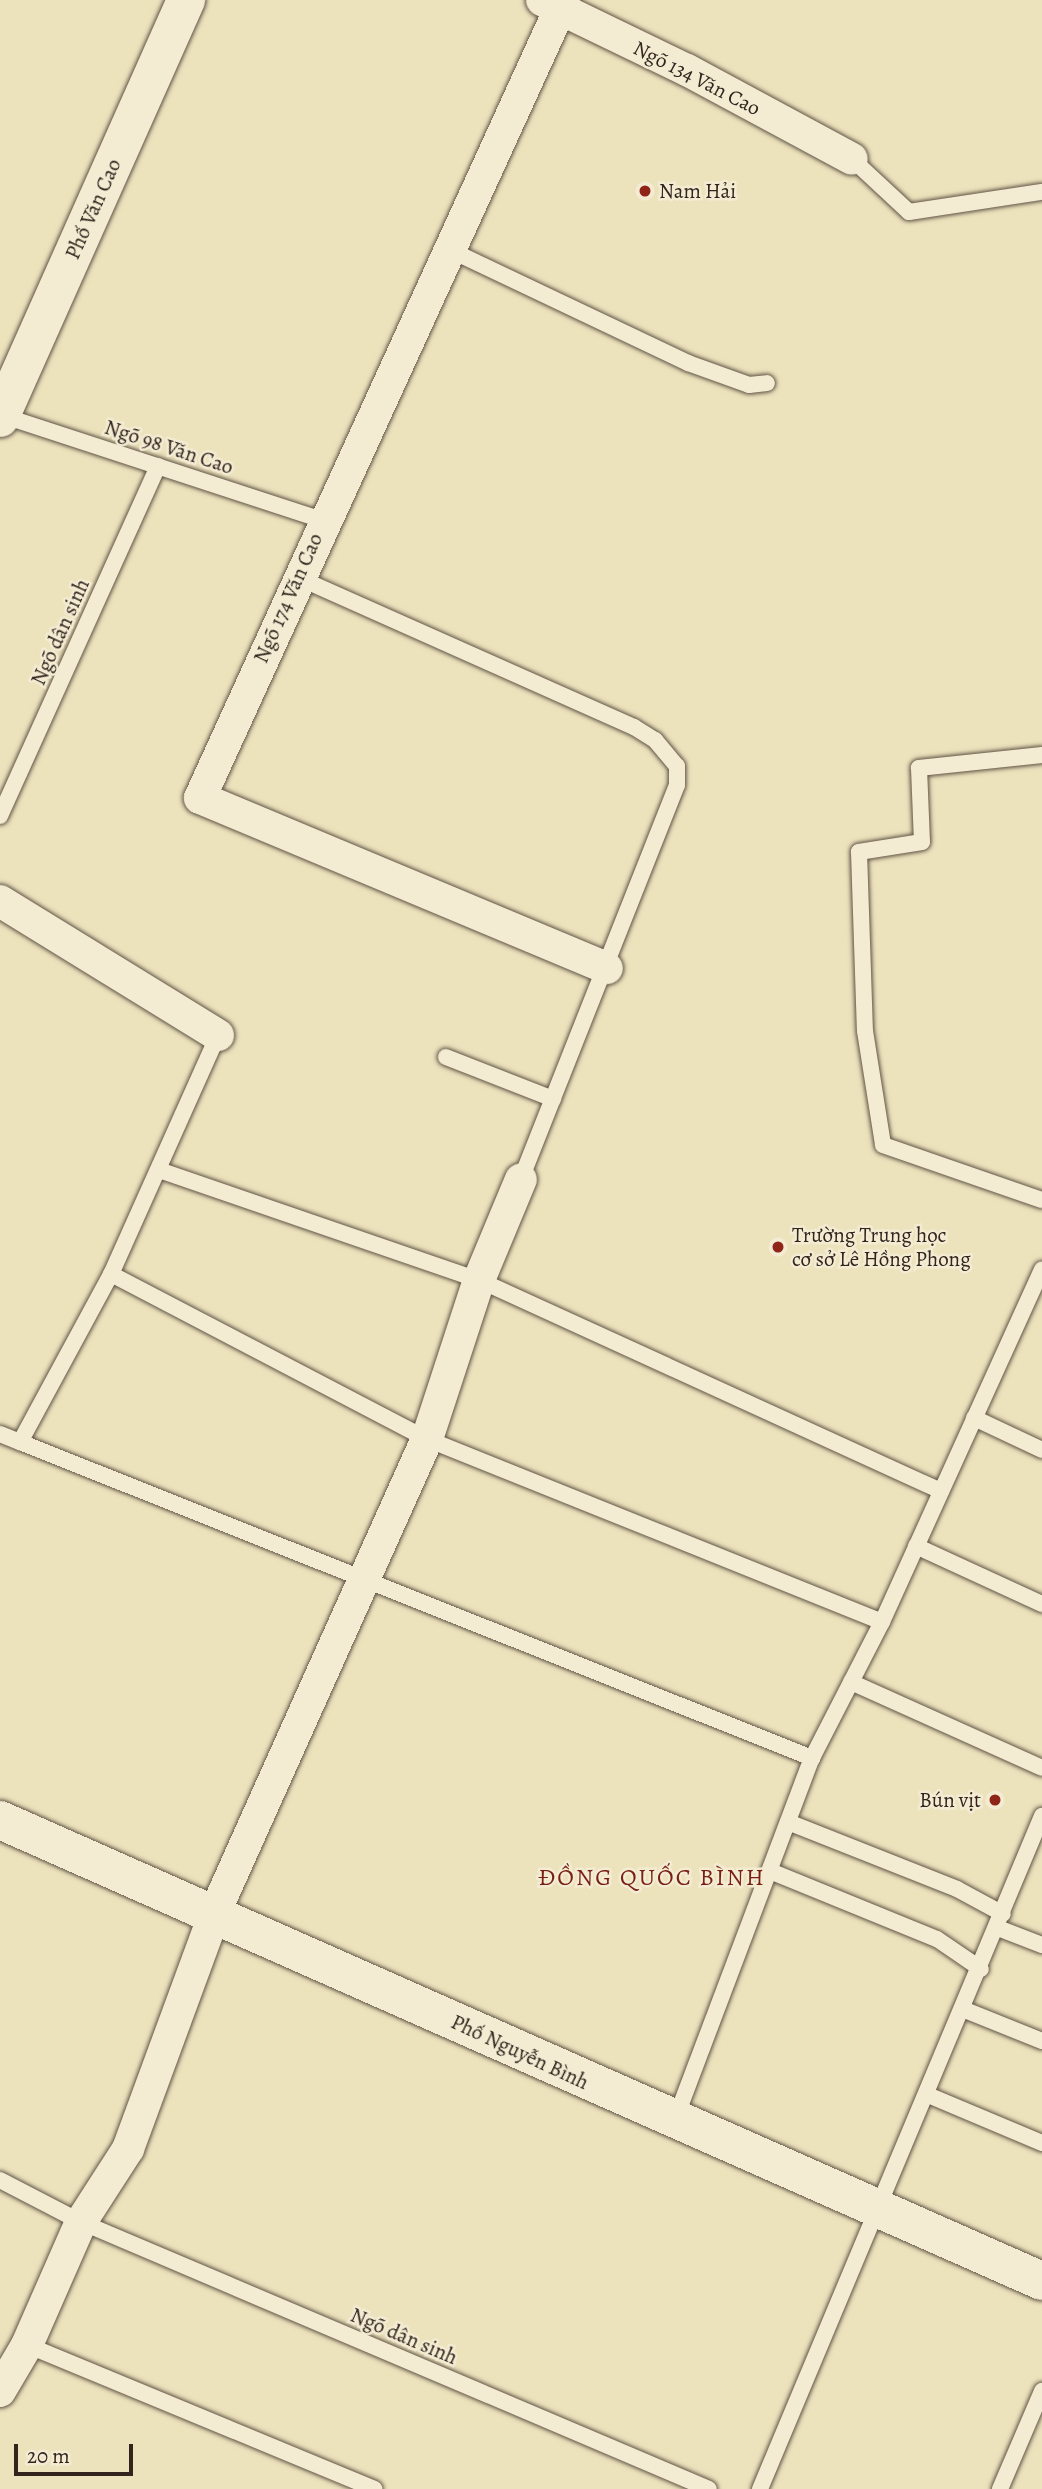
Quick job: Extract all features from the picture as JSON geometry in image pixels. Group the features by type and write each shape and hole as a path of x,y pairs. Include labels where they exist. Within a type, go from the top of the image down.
{"street":[{"name":"Phố Văn Cao","path":"1,417 186,0"},
{"name":"Ngõ 134 Văn Cao","path":"555,3 852,159"},
{"name":"Ngõ 174 Văn Cao","path":"555,3 448,249 297,577 200,798 607,968"},
{"path":"0,901 218,1035"},
{"path":"4,2377 27,2345 81,2222 128,2150 215,1912 427,1439 479,1280 521,1179"},
{"name":"Phố Nguyễn Bình","path":"0,1820 215,1912 674,2123 1042,2281"}],"lane":[{"path":"852,159 909,212 1042,192"},
{"path":"448,249 688,363 749,385 767,383"},
{"name":"Ngõ 98 Văn Cao","path":"1,417 323,520"},
{"name":"Ngõ dân sinh","path":"0,816 158,466"},
{"path":"297,577 634,727 667,753 677,766 677,785 607,968 521,1179"},
{"path":"1042,755 919,768 922,842 859,852 865,1031 883,1145 1042,1200"},
{"path":"20,1442 111,1274 218,1035"},
{"path":"446,1057 553,1099"},
{"path":"159,1170 479,1280 941,1491"},
{"path":"674,2123 812,1758 882,1622 974,1418 1038,1288 1042,1270"},
{"path":"111,1274 427,1439 882,1622"},
{"path":"974,1418 1042,1450"},
{"path":"0,1434 812,1758"},
{"path":"916,1546 1042,1604"},
{"path":"851,1682 1042,1768"},
{"path":"760,2489 1037,1839 1042,1816"},
{"path":"788,1822 957,1889 1001,1921 1042,1945"},
{"path":"770,1871 937,1939 981,1969"},
{"path":"965,2010 1042,2041"},
{"path":"928,2095 1042,2143"},
{"name":"Ngõ dân sinh","path":"0,2180 81,2222 709,2489"},
{"path":"27,2345 353,2485 374,2489"},
{"path":"1000,2489 1042,2390"}],"place":[{"name":"Nam Hải","path":"645,191"},
{"name":"Trường Trung học cơ sở Lê Hồng Phong","path":"778,1247"},
{"name":"Bún vịt","path":"995,1800"}],"district":[{"name":"ĐỒNG QUỐC BÌNH","path":"652,1878"}]}
